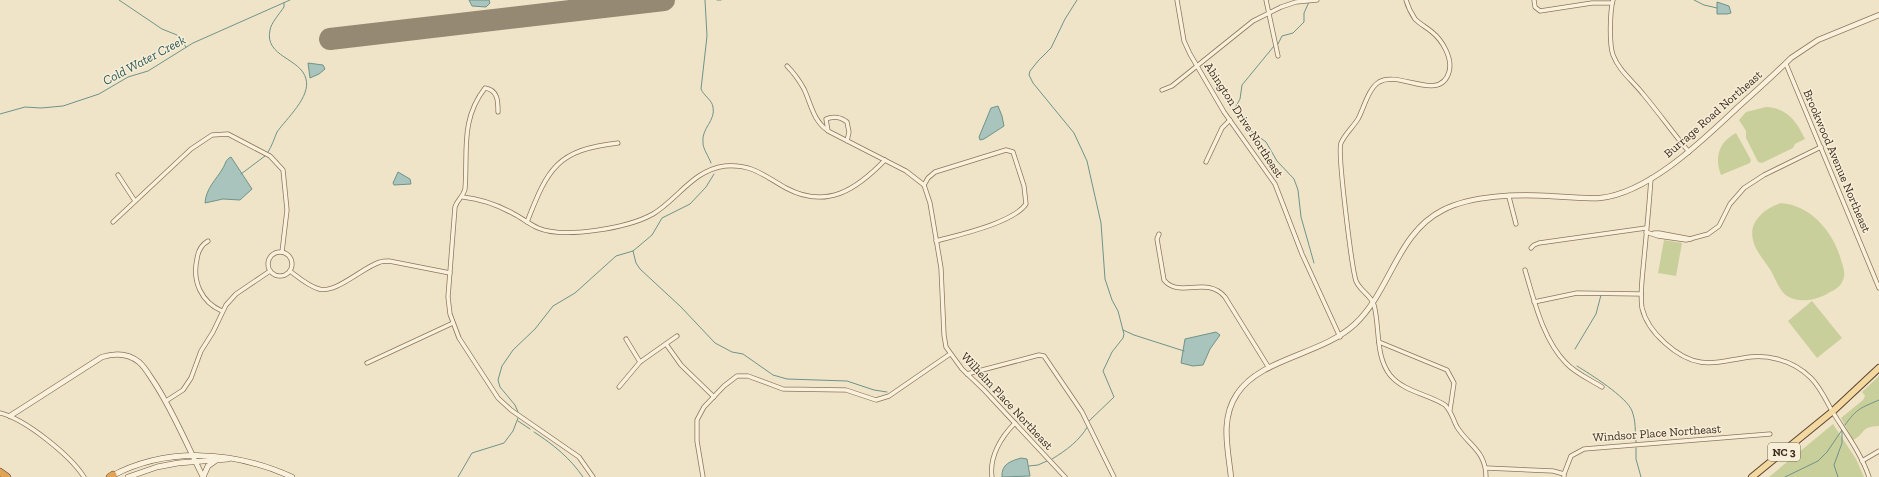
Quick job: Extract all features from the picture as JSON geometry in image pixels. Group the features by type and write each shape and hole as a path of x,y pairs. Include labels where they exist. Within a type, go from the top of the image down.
{"highway":[{"path":"0,472 7,477"}],"main road":[{"name":"NC 3","path":"1752,477 1833,411 1879,368"},
{"path":"111,476 144,462 192,455 218,456 260,466 292,477"},
{"path":"128,477 157,467 195,461 215,461 228,459"},
{"path":"203,477 208,466 215,461"}],"street":[{"name":"Abington Drive Northeast","path":"1177,0 1184,41 1197,66 1230,120 1275,184 1302,254 1340,337"},
{"path":"1266,0 1278,56"},
{"path":"1162,90 1172,86 1253,21 1268,12 1296,2 1317,0"},
{"path":"1406,0 1415,18 1436,36 1446,50 1450,68 1445,79 1436,86 1427,86 1392,78 1377,83 1371,91 1358,119 1340,144 1345,206 1355,276 1360,289 1373,302 1379,342 1384,363 1390,374 1395,380 1407,388 1438,401 1450,410 1457,427 1479,452 1486,468 1486,477 1492,477"},
{"path":"1534,0 1535,7 1540,11 1613,1 1611,38 1614,57 1619,67 1644,94 1689,152"},
{"name":"Burrage Road Northeast","path":"1231,477 1226,428 1232,404 1245,384 1269,368 1340,337 1362,317 1373,302 1405,245 1426,220 1446,208 1457,204 1532,195 1592,198 1608,197 1620,193 1651,178 1689,152 1786,64 1818,40 1879,15"},
{"name":"Brookwood Avenue Northeast","path":"1786,64 1879,288"},
{"path":"787,66 796,75 818,124 828,131 913,175 924,185 928,178 935,172 1006,150 1013,152 1024,186 1026,204 1018,213 984,227 936,241"},
{"path":"498,112 497,96 493,91 485,88 474,106 467,127 465,143 466,179 463,197 456,203 455,207 448,297 453,323 459,338 498,398 511,410 578,457 593,477"},
{"path":"828,131 826,119 832,117 844,120 848,125 849,137 847,141"},
{"path":"1206,162 1222,128 1230,120"},
{"path":"113,222 180,158 212,135 228,134 270,156 283,170 287,210 282,252"},
{"path":"527,222 547,176 559,163 576,152 594,146 618,143"},
{"path":"1531,248 1539,243 1646,230 1658,236 1686,240 1708,234 1716,229 1734,198 1752,182 1821,147"},
{"path":"463,197 492,204 545,230 562,233 629,224 662,208 696,178 724,166 752,169 795,192 812,197 826,197 844,192 856,186 885,160"},
{"path":"118,175 135,201"},
{"path":"1651,178 1641,294 1644,314 1661,340 1677,353 1691,360 1705,364 1760,357 1784,361 1798,368 1812,379 1833,411 1862,461 1869,477"},
{"name":"Wilhelm Place Northeast","path":"924,185 930,203 942,285 944,335 946,347 967,374 1065,477"},
{"path":"1509,197 1516,224"},
{"path":"1159,234 1157,240 1164,280 1168,284 1181,288 1208,286 1217,289 1225,297 1269,368"},
{"path":"208,241 202,245 197,256 195,276 197,285 207,301 213,307 222,311"},
{"path":"278,252 286,253 291,259 290,271 280,276 270,271 268,263 271,256 278,252"},
{"path":"290,271 305,282 318,289 325,290 350,279 380,262 390,261 450,274"},
{"path":"1525,270 1540,320 1557,352 1566,364 1602,387"},
{"path":"166,401 183,390 192,378 201,351 213,332 226,304 236,294 270,271"},
{"path":"1534,302 1577,293 1641,294"},
{"path":"367,363 453,323"},
{"path":"619,387 640,362 677,336"},
{"path":"626,339 640,362"},
{"path":"1379,342 1447,370 1454,383 1450,410"},
{"path":"666,344 681,365 714,397"},
{"path":"10,416 102,357 112,354 131,357 139,362 166,401 203,477"},
{"path":"703,477 697,441 697,424 699,414 734,378 744,375 783,389 840,389 876,400 889,396 950,354"},
{"path":"967,374 1038,355 1044,356 1082,412 1114,477"},
{"path":"0,413 10,416 49,442 70,460 84,477"},
{"path":"992,477 991,468 994,454 1007,431 1015,423"},
{"name":"Windsor Place Northeast","path":"1564,476 1570,456 1584,449 1770,434"},
{"path":"1862,461 1879,451"},
{"path":"1486,468 1553,472 1564,476"}],"green space":[{"path":"1766,107 1780,110 1790,116 1798,126 1805,139 1795,144 1793,148 1762,163 1758,162 1746,138 1746,131 1739,120 1746,112"},
{"path":"1736,133 1751,160 1750,163 1721,175 1718,156 1722,145"},
{"path":"1781,203 1802,209 1811,215 1820,222 1833,240 1843,265 1844,273 1842,282 1834,290 1815,299 1809,300 1798,300 1787,296 1784,294 1771,271 1760,256 1753,240 1753,227 1764,212"},
{"path":"1664,240 1682,243 1676,276 1658,273"},
{"path":"1812,301 1842,338 1817,358 1788,321"},
{"path":"1879,376 1879,426 1866,429 1853,440 1841,418 1863,400 1865,396 1862,392"},
{"path":"1833,424 1856,459 1864,477 1769,477"}],"water":[{"path":"469,0 489,0 490,3 486,7 472,6"},
{"path":"1717,2 1729,6 1731,13 1717,14"},
{"path":"308,63 323,65 325,69 319,74 310,78"},
{"path":"998,106 1004,126 980,140 979,137 991,108"},
{"path":"231,157 252,189 240,200 223,199 205,203 209,188 227,160"},
{"path":"398,172 410,179 411,184 394,185 393,183"},
{"path":"1216,332 1220,335 1210,349 1203,365 1193,366 1181,363 1185,339"},
{"path":"1021,458 1027,459 1030,476 1002,477 1003,469 1007,464"}],"waterway":[{"path":"119,0 162,29 177,35 186,47"},
{"name":"Cold Water Creek","path":"0,114 25,107 41,108 63,106 99,94 128,77 148,71 193,43 290,0"},
{"path":"705,0 707,36 701,89 713,107 712,116 703,138 704,148 711,163"},
{"path":"1077,0 1065,19 1051,48 1038,61 1030,71 1029,75 1033,83 1074,133 1087,161 1101,223 1105,279 1112,300 1118,311 1124,334 1123,338 1112,352 1103,371 1114,397 1089,421"},
{"path":"1694,0 1704,5 1717,8"},
{"path":"1278,44 1282,36 1293,33 1304,22 1304,13 1309,2"},
{"path":"268,152 277,132 297,107 305,93 307,86 303,72 277,52 272,46 270,39 271,27 284,7 284,3"},
{"path":"1247,128 1237,119 1235,108 1240,99 1242,85 1274,46"},
{"path":"1251,131 1266,142 1277,161 1294,179 1298,190 1301,217 1314,263"},
{"path":"241,174 265,156"},
{"path":"518,412 515,405 500,387 498,380 502,366 513,350 535,329 553,306 575,293 616,256 633,251 652,235 662,218 690,204 706,187 714,174"},
{"path":"633,251 636,263 640,269 681,307 715,343 732,352 743,354 773,375 787,379 847,381 874,390 887,392"},
{"path":"1575,349 1596,314 1601,295"},
{"path":"1123,330 1184,351"},
{"path":"1577,366 1608,386 1629,405 1634,419 1636,442"},
{"path":"1845,425 1860,409 1879,400"},
{"path":"458,477 472,453 504,443 513,431 518,418"},
{"path":"518,421 530,429"},
{"path":"1052,459 1072,445 1088,426"},
{"path":"1785,477 1818,461 1827,452 1842,430"},
{"path":"1838,477 1834,465 1842,443 1842,430"},
{"path":"534,432 561,452 583,477"},
{"path":"1636,448 1636,459 1641,477"},
{"path":"1029,466 1038,465 1047,461"}],"runway":[{"path":"330,39 664,0"}]}
